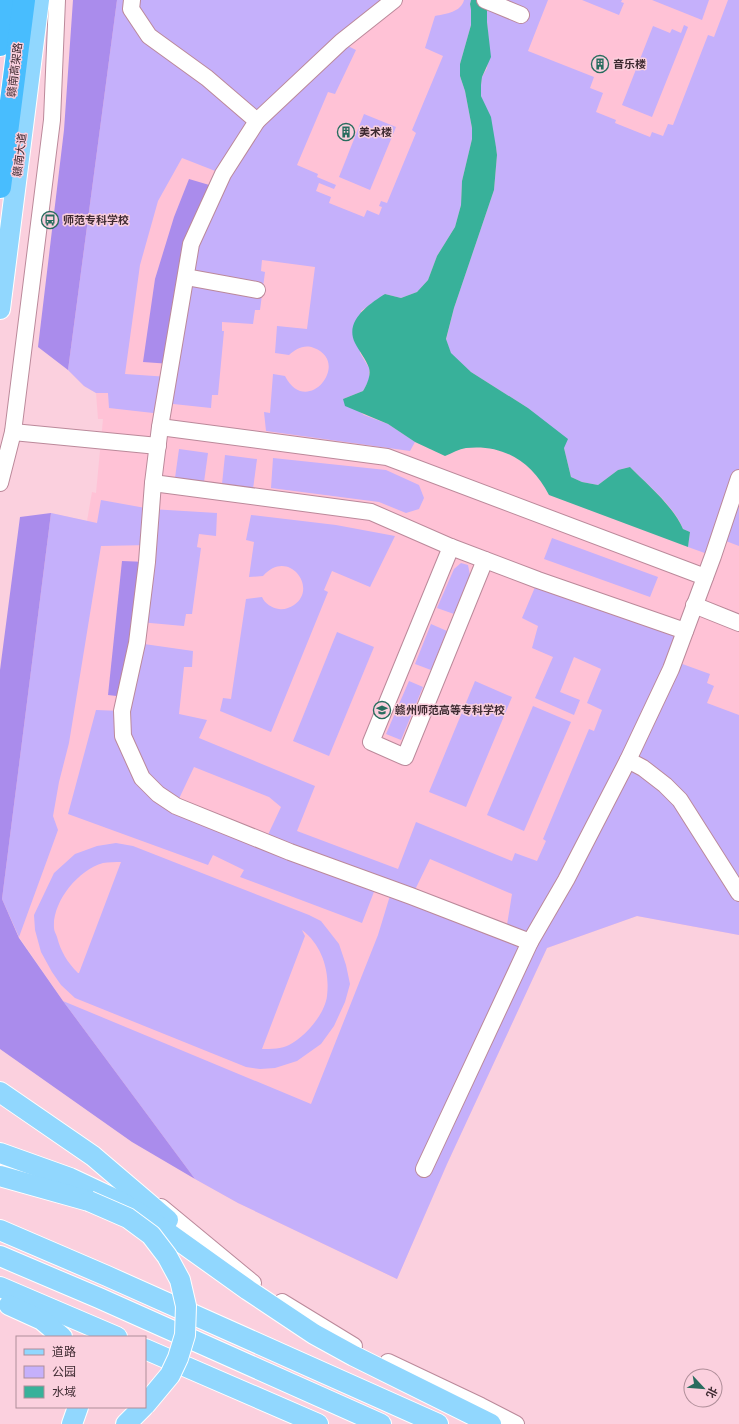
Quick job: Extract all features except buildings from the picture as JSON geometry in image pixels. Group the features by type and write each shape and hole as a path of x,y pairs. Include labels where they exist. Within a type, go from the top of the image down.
{"highway":[{"name":"赣南高架路","path":"0,45 6,0"},
{"name":"赣南高架路","path":"0,187 24,0"}],"main road":[{"name":"赣南大道","path":"0,309 39,0"},
{"path":"0,1092 93,1156 182,1232 214,1265"},
{"path":"0,1154 70,1178 121,1202 150,1220 285,1316 314,1334 354,1356 491,1424"},
{"path":"0,1176 89,1201 128,1218 151,1235 167,1256 180,1280 186,1306 184,1335 178,1358 170,1375 146,1404"},
{"path":"0,1230 107,1276 438,1424"},
{"path":"0,1256 99,1298 381,1424"},
{"path":"0,1287 115,1336"},
{"path":"0,1302 18,1308 42,1320 61,1336"},
{"path":"146,1349 318,1424"},
{"path":"72,1424 78,1408"},
{"path":"126,1424 142,1408"}],"street":[{"path":"0,483 13,432 52,120 57,0"},
{"path":"132,0 131,9 149,36 207,78 257,120"},
{"path":"394,0 341,42 257,120 236,152 216,187 192,244 160,427 153,483 147,562 137,643 122,711 123,736 142,778 158,794 176,806 290,852 412,896 530,942"},
{"path":"490,2 521,15"},
{"path":"186,277 257,290"},
{"path":"160,427 387,458 705,578"},
{"path":"13,432 158,446"},
{"path":"424,1169 530,942 566,880 628,760 674,661 705,578 739,478"},
{"path":"153,483 371,512 451,547 538,580 685,630"},
{"path":"451,547 372,742 405,756 485,560"},
{"path":"694,606 739,623"},
{"path":"628,760 643,768 665,785 680,800 739,893"},
{"path":"0,1081 110,1163 259,1288 359,1348 516,1424"}],"shaded area":[{"path":"73,0 117,0 68,370 38,347 64,130"},
{"name":"赣州师范高等专科学校","path":"117,0 739,0 739,935 637,916 547,948 447,1164 397,1279 238,1203 195,1179 63,1001 19,937 2,899 51,513 87,521 92,492 96,493 103,419 98,419 96,393 84,386 68,370"},
{"path":"189,179 216,187 191,244 171,364 143,362 155,279 174,217"},
{"path":"51,513 2,899 19,938 63,1001 195,1179 132,1142 0,1049 0,670 20,517"},
{"path":"122,561 147,562 125,697 108,695"}],"green space":[{"path":"117,0 394,0 342,43 356,50 335,94 328,92 297,165 318,174 317,177 336,185 334,189 319,183 316,191 331,197 329,203 364,217 367,210 379,215 382,207 379,206 381,201 387,203 416,133 412,130 443,56 425,48 435,16 452,12 460,7 464,0 471,0 471,25 460,64 460,76 465,91 472,128 472,139 462,181 461,205 455,227 437,256 428,280 417,292 401,298 385,294 361,311 360,353 369,368 369,380 363,391 343,399 364,415 388,424 415,442 410,451 266,431 264,412 270,413 273,374 285,376 294,388 304,392 314,390 322,383 327,374 329,364 325,355 314,348 300,348 289,355 275,353 277,326 307,329 315,267 262,260 261,271 265,272 260,310 255,310 253,324 222,322 222,331 224,331 218,395 212,395 211,408 164,403 162,414 109,408 108,393 96,393 84,386 68,370","holes":["182,158 223,174 191,244 169,377 125,374 140,265 158,201"]},
{"path":"491,0 548,0 528,51 594,77 590,88 603,93 596,112 616,120 615,123 650,137 652,132 663,136 668,124 673,125 708,35 714,37 728,0 739,0 739,546 718,538 713,556 688,547 690,532 683,529 674,512 630,467 618,470 598,485 582,482 571,477 564,448 545,422 528,408 471,372 451,354 446,340 454,308 494,190 497,155 496,147 481,96 482,77 487,68 489,46 487,11"},
{"path":"582,0 622,0 621,2 624,3 619,15"},
{"path":"652,0 709,0 702,20"},
{"path":"684,25 688,27 652,117 622,105 653,26 670,33 672,29 681,33"},
{"path":"364,114 396,127 370,190 339,177"},
{"path":"179,449 208,453 204,482 175,478"},
{"path":"225,455 257,459 253,489 222,484"},
{"path":"273,458 386,470 419,485 424,498 419,509 406,513 379,502 271,488"},
{"path":"101,500 151,509 217,513 216,536 199,534 197,547 201,548 192,614 186,614 184,626 139,622 149,545 101,546 69,743 59,782 53,816 58,830 19,937 2,899 51,513 97,523"},
{"path":"251,515 336,525 395,536 370,587 332,571 324,590 328,592 271,732 220,711 223,698 231,699 246,599 262,597 271,607 285,609 294,605 301,598 303,589 302,581 297,573 290,568 282,566 273,568 263,576 249,577 254,542 246,540"},
{"path":"552,538 658,577 650,597 544,559"},
{"path":"461,563 468,565 470,575 454,614 437,608 454,569"},
{"path":"538,580 685,631 674,661 710,674 707,683 714,686 707,703 739,715 739,935 637,916 547,948 447,1164 397,1279 238,1203 195,1179 63,1001 311,1104 378,935 392,889 377,884 362,923 240,877 244,870 213,855 208,865 68,814 96,710 122,711 137,643 193,651 192,667 184,667 179,714 207,720 199,738 315,786 297,831 398,869 416,822 512,861 515,853 537,861 546,841 543,839 589,729 594,731 602,710 587,703 601,669 574,657 560,692 580,700 574,715 535,698 553,657 532,648 538,626 522,618","holes":["194,767 269,797 281,807 265,841 176,805","430,859 512,894 506,931 412,896"]},
{"path":"431,624 447,631 431,670 415,664"},
{"path":"337,632 374,647 329,756 293,741"},
{"path":"409,681 423,687 401,740 386,734"},
{"path":"475,681 512,697 466,807 429,792"},
{"path":"533,706 571,722 524,831 487,815"},
{"path":"116,843 133,846 321,921 339,944 350,984 345,1002 334,1026 321,1044 297,1061 275,1068 260,1069 246,1067 75,998 61,985 41,952 35,930 34,915 54,873 75,854 97,846","holes":["121,862 79,973 78,973 71,965 60,947 54,928 57,908 68,888 85,872 103,863","302,930 315,943 326,968 328,987 325,1003 318,1017 308,1031 295,1041 283,1047 262,1049 305,936"]}],"water":[{"path":"471,0 491,0 487,11 487,22 491,57 482,77 481,96 491,117 497,155 494,190 454,308 446,339 451,353 471,372 528,408 568,439 564,448 571,477 582,482 598,485 618,470 630,467 667,504 683,529 690,532 688,547 549,495 534,473 515,458 504,452 493,449 466,448 445,456 415,442 388,424 345,406 343,399 363,391 369,377 368,365 352,335 355,320 366,308 385,294 401,298 417,292 428,280 437,256 455,227 461,205 462,181 472,139 472,128 465,91 460,76 460,64 471,25"}],"place":[{"name":"音乐楼","path":"600,64"},
{"name":"美术楼","path":"346,132"},
{"name":"师范专科学校","path":"50,220"},
{"name":"赣州师范高等专科学校","path":"382,710"}]}
